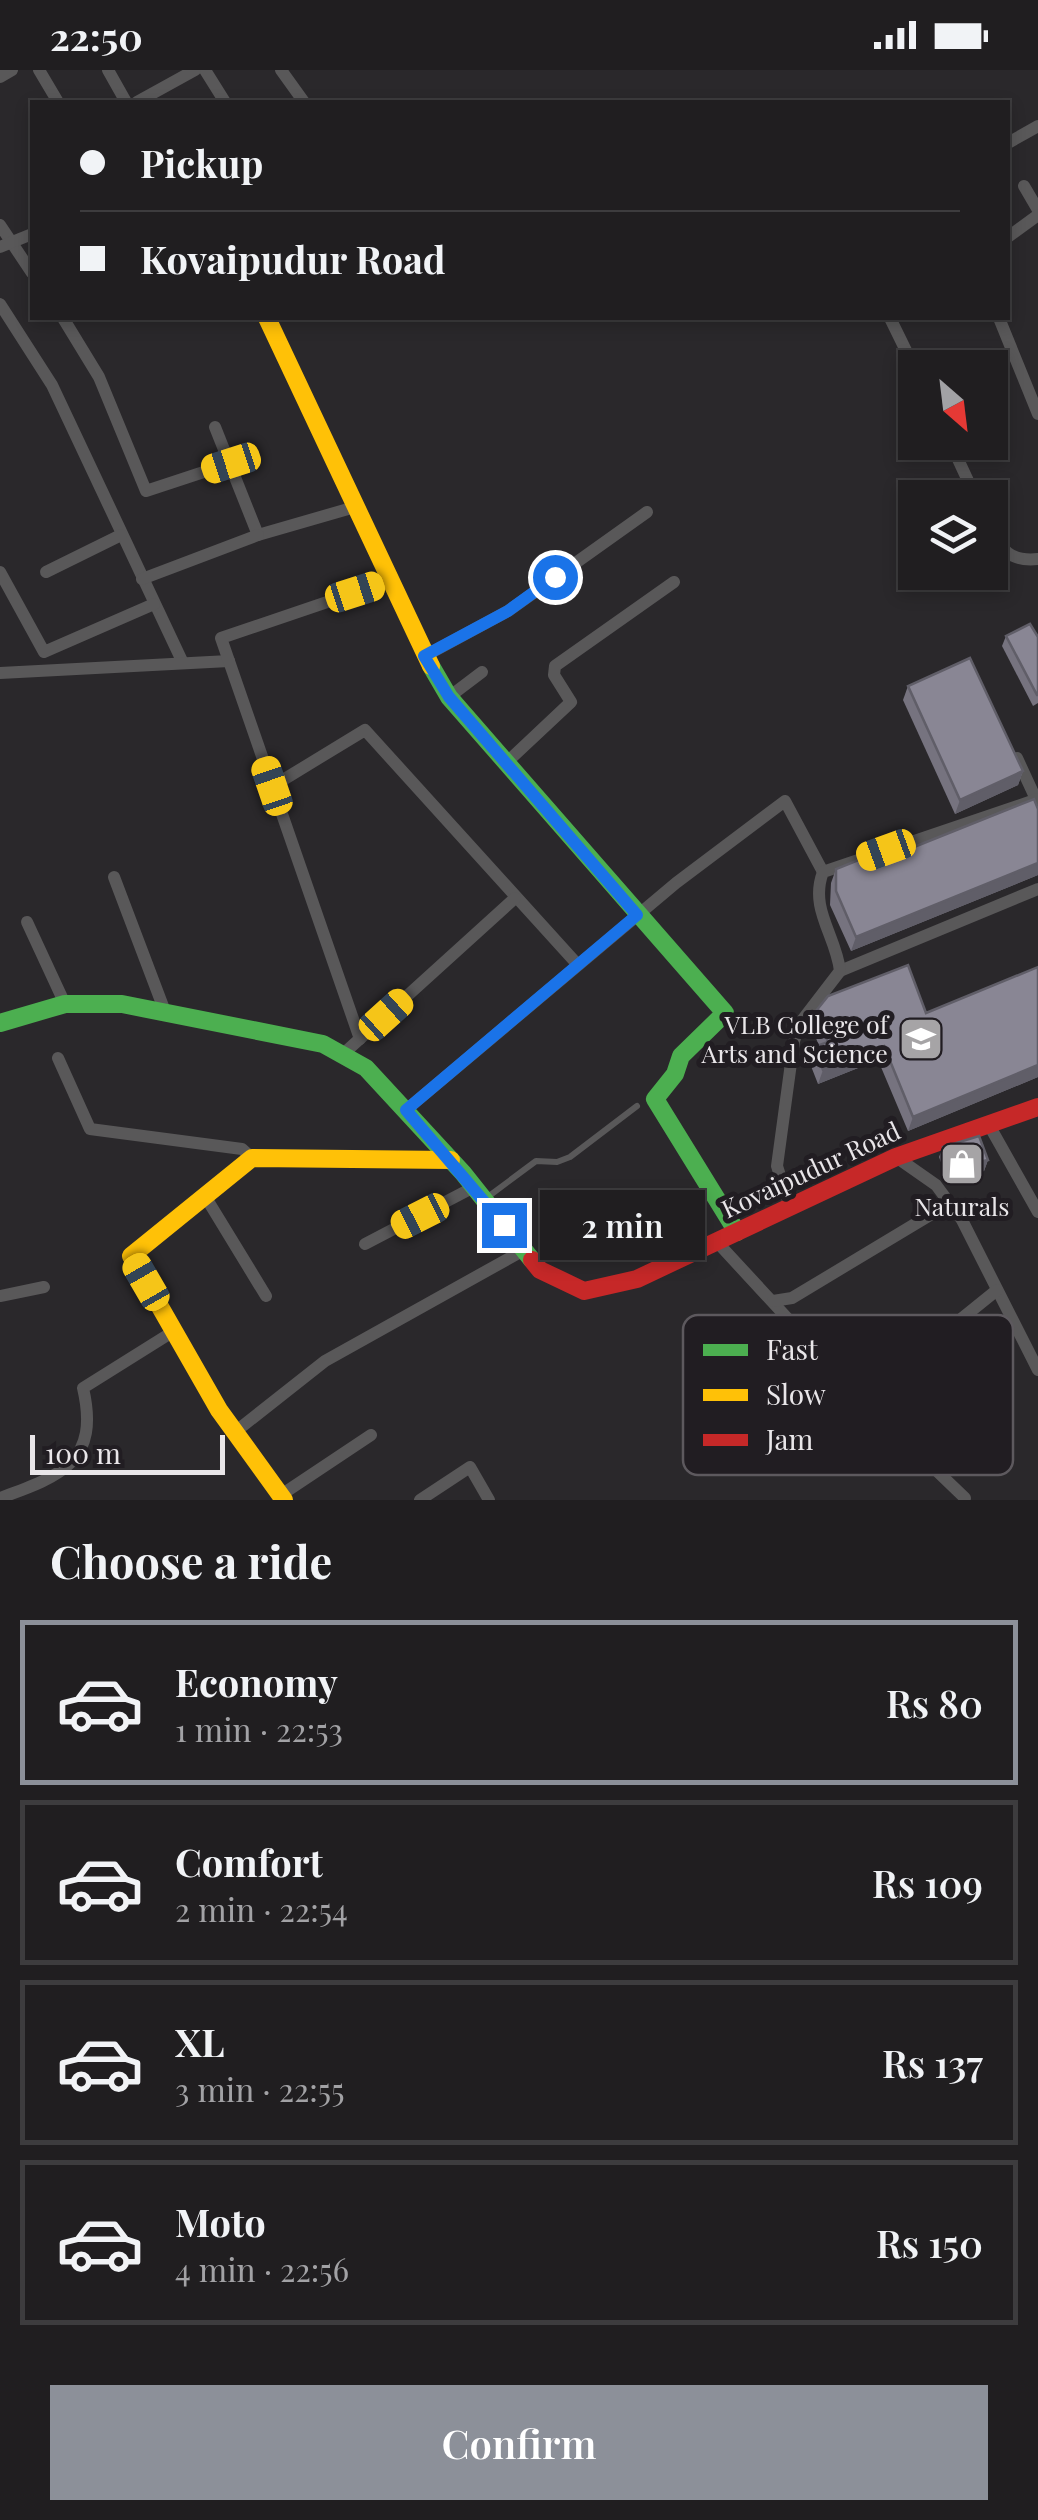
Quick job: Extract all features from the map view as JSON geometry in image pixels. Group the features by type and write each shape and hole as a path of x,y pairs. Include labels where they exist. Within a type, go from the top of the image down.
{"street":[{"path":"0,77 12,70"},
{"path":"39,70 57,100"},
{"path":"108,70 125,100"},
{"path":"141,100 195,70"},
{"path":"205,70 224,100"},
{"path":"280,70 302,100"},
{"path":"1010,142 1038,126"},
{"path":"1010,235 1038,212 1024,186"},
{"path":"0,225 6,245 30,271"},
{"path":"6,245 30,235"},
{"path":"0,304 52,385 183,663"},
{"path":"64,320 98,376 146,491 231,463"},
{"path":"269,320 424,656 449,697 725,1014 681,1056 675,1074 655,1099 736,1232"},
{"path":"891,320 906,350"},
{"path":"1000,320 1038,414"},
{"path":"215,427 258,535"},
{"path":"142,578 258,535 355,507"},
{"path":"424,656 508,611 647,512"},
{"path":"46,572 120,535"},
{"path":"1008,554 1017,560 1038,559"},
{"path":"0,572 44,652 154,604"},
{"path":"360,1038 221,638 389,581"},
{"path":"506,763 571,702 554,674 555,666 674,582"},
{"path":"0,673 229,662"},
{"path":"449,697 482,672"},
{"path":"272,786 365,730 578,965"},
{"path":"840,971 838,951 822,921 816,892 824,872 1037,798 1011,746"},
{"path":"406,1110 637,915 785,802 824,872"},
{"path":"114,877 164,1009"},
{"path":"790,1207 777,1166 794,1041 800,1023 840,971 1038,890"},
{"path":"342,1055 515,898"},
{"path":"27,922 65,1004"},
{"name":"Kovaipudur Road","path":"0,1024 65,1004 164,1009 323,1044 366,1068 451,1160 540,1270 584,1291 637,1279 896,1157 1038,1107"},
{"path":"58,1058 90,1129 242,1149 252,1158"},
{"path":"988,1125 1038,1212"},
{"path":"896,1157 936,1185 950,1203 1010,1315"},
{"path":"371,1436 282,1498 235,1432 131,1256 252,1158 451,1160"},
{"path":"365,1244 479,1193"},
{"path":"205,1196 266,1296"},
{"path":"773,1301 792,1298 950,1203"},
{"path":"717,1242 786,1315"},
{"path":"235,1432 325,1362 524,1250"},
{"path":"0,1296 44,1287"},
{"path":"966,1315 997,1290"},
{"path":"1013,1321 1038,1370"},
{"path":"0,1498 49,1480 84,1450 90,1418 83,1388 174,1331"},
{"path":"420,1500 470,1467 489,1500"},
{"path":"941,1475 965,1498"}],"lane":[{"path":"479,1193 536,1161 570,1157 637,1106"}],"building":[{"path":"1030,624 1038,637 1038,695 1006,636"},
{"path":"970,658 1023,771 960,800 908,686"},
{"path":"1034,799 1038,809 1038,863 856,937 836,891 836,869 891,847 894,855"},
{"path":"908,965 926,1013 1038,967 1038,1065 913,1117 884,1046 823,1070 814,1047 828,1042 816,1011 828,996"},
{"path":"979,1136 988,1160 951,1168 943,1147"}],"traffic: fast":[{"path":"431,666 449,697 725,1013 681,1056 675,1074 655,1099 737,1232"},
{"path":"0,1023 65,1004 122,1004 323,1044 366,1068 463,1173 532,1260"}],"traffic: slow":[{"path":"268,320 431,666"},
{"path":"284,1500 219,1410 131,1256 252,1158 451,1160"}],"traffic: jam":[{"path":"532,1260 540,1270 584,1291 637,1279 896,1157 1038,1107"}],"place":[{"name":"VLB College of Arts and Science","path":"921,1039"},
{"name":"Naturals","path":"962,1164"}],"route":[{"path":"504,1225 464,1173 406,1110 637,915 449,697 424,656 508,611 555,577"}]}
